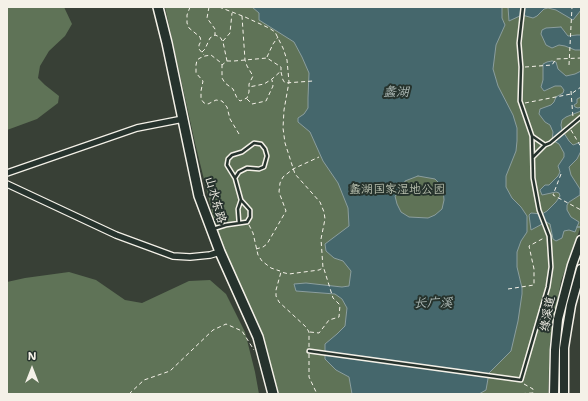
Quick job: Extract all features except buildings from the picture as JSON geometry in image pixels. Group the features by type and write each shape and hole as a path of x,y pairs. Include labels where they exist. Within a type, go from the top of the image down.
{"highway":[{"name":"山水东路","path":"158,7 199,196 220,252 250,317 261,347 273,393"}],"main road":[{"name":"缘溪道","path":"554,394 555,350 558,319 566,284 580,244"},
{"name":"缘溪道","path":"564,394 564,348 572,298 581,268"}],"street":[{"path":"7,173 137,128 183,119"},
{"path":"7,184 116,235 173,256 190,257 210,255 220,252"}],"lane":[{"path":"309,351 521,380 548,287 551,267 549,236 539,210 533,178 532,136 521,104 521,67 519,43 523,7"},
{"path":"533,157 545,145 550,143 581,117"},
{"path":"532,136 545,145"},
{"path":"211,230 226,225 247,222 250,217 250,210 241,200 235,178 227,165 228,160 232,155 242,152 254,143 261,144 265,149 267,156 264,167 259,169 247,168 239,172 235,178"},
{"path":"239,223 238,209 241,200"}],"path":[{"path":"190,7 187,15 187,23 189,28 200,37 201,41 199,49 204,56"},
{"path":"209,7 207,18 215,29 216,35 223,42 227,61"},
{"path":"219,7 269,28 278,37 287,60 289,82 284,110 283,128 285,143 293,169 320,202 324,212 325,219 321,240 323,268 333,298 340,305 339,317 328,320 319,333 309,332"},
{"path":"569,65 570,21 572,7"},
{"path":"223,42 230,33 232,13"},
{"path":"242,16 246,66 253,76 247,98"},
{"path":"202,52 210,38 216,35"},
{"path":"266,58 278,37"},
{"path":"239,134 230,118 227,107 222,101 216,100 208,104 204,103 201,99 203,81 196,72 197,60 204,56 211,55 217,58 222,65 222,78 233,89 240,101 247,98"},
{"path":"222,65 227,61 266,58 281,67 283,80 285,82 313,81"},
{"path":"521,67 552,65 556,59 581,58"},
{"path":"249,87 264,84 281,71"},
{"path":"247,98 252,104 266,101 273,86 272,79"},
{"path":"521,104 571,94 581,87"},
{"path":"571,91 573,118"},
{"path":"577,140 581,147"},
{"path":"256,249 267,244 274,229 286,211 279,192 280,183 283,177 293,169 319,157"},
{"path":"561,174 553,195 581,209"},
{"path":"247,222 253,233 258,255 262,261 271,268 289,274 323,268"},
{"path":"508,289 534,285 534,269 530,246 549,236"},
{"path":"281,272 276,290 276,296 279,302 306,327 309,332 309,377 316,394"},
{"path":"129,394 144,380 170,371 213,330 226,324 242,331 254,350 261,347"},
{"path":"515,394 533,394 530,386 521,380"}],"green space":[{"path":"7,7 64,7 72,24 65,36 49,51 40,66 38,78 59,96 58,103 37,119 7,130"},
{"name":"蠡湖国家湿地公园","path":"165,7 581,7 581,226 561,281 550,343 548,394 279,394 260,329 220,244 195,143"},
{"path":"69,272 96,280 125,300 142,303 189,281 210,280 226,294 245,332 259,394 7,394 7,282"}],"water":[{"path":"252,7 502,7 502,18 505,25 496,45 493,69 498,86 513,115 517,128 516,151 506,176 506,187 512,198 527,216 527,232 521,241 517,252 517,267 522,294 511,351 489,373 486,390 479,394 352,394 349,377 336,370 325,359 325,344 345,326 347,308 342,299 335,294 296,291 294,284 306,283 342,287 349,286 351,271 343,261 334,258 326,251 325,244 349,226 348,208 338,183 323,161 310,132 298,122 298,118 304,114 308,108 309,73 302,57 294,42 259,20 259,13","holes":["418,176 435,179 443,187 444,200 442,209 435,215 428,218 409,217 401,212 395,196 403,189 405,181"]},
{"path":"508,7 581,7 581,10 573,20 556,10 548,8 544,9 533,18 522,15 509,21"},
{"path":"561,27 568,36 581,35 581,50 575,50 559,45 552,48 546,45 541,34 542,30 546,28"},
{"path":"552,61 556,62 558,69 566,76 581,71 581,97 577,99 577,103 574,105 578,108 581,107 581,111 566,117 562,120 561,125 562,130 573,145 581,142 581,151 577,159 569,167 571,175 580,189 580,195 567,205 567,210 571,217 579,222 575,232 569,230 564,231 562,238 556,241 553,239 550,224 546,222 531,230 529,215 531,213 542,214 547,211 560,196 559,193 556,192 542,195 540,190 545,185 549,185 558,176 560,172 558,166 564,157 564,153 559,144 552,140 553,132 550,125 545,122 539,114 540,109 551,105 556,97 563,93 564,90 561,86 555,86 544,91 541,87 543,80 543,64"}],"water label":[{"name":"蠡湖","path":"396,93"},
{"name":"长广溪","path":"433,304"}]}
